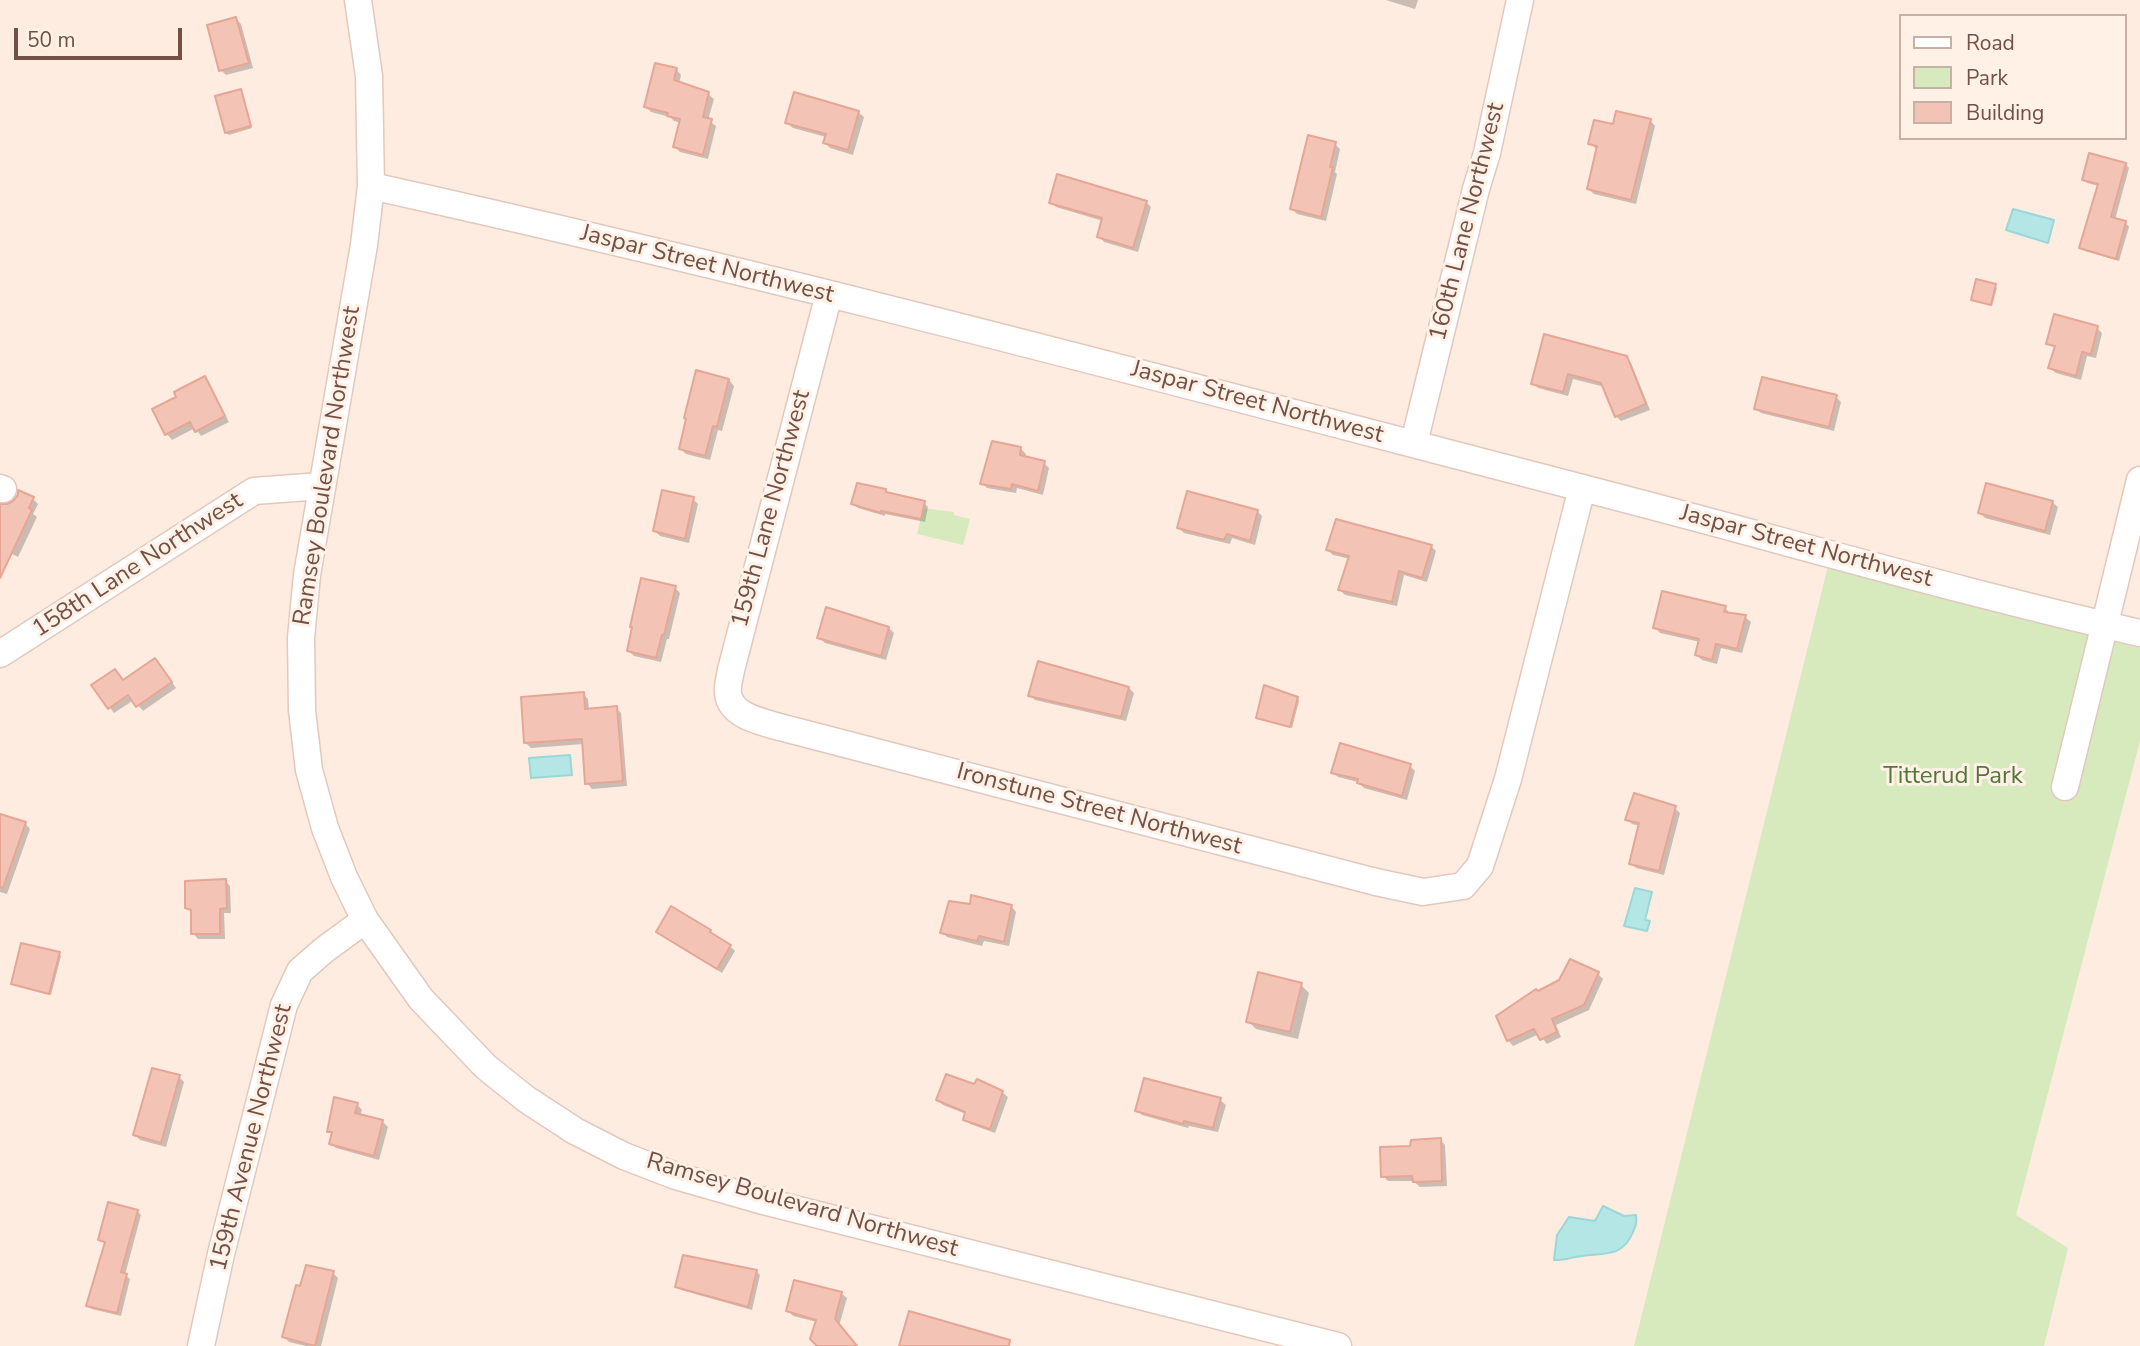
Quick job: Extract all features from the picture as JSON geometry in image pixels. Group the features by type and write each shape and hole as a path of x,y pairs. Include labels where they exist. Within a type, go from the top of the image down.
{"street":[{"name":"Ramsey Boulevard Northwest","path":"358,0 369,76 372,186 307,575 301,638 302,710 309,770 325,828 344,877 365,920 421,999 486,1067 536,1105 575,1131 624,1156 676,1176 767,1202 1338,1346"},
{"name":"160th Lane Northwest","path":"1414,443 1487,153 1520,0"},
{"name":"Jaspar Street Northwest","path":"372,186 829,294 1414,443 2140,634"},
{"name":"159th Lane Northwest","path":"748,718 736,708 727,695 731,670 829,294"},
{"path":"2065,787 2140,480"},
{"name":"158th Lane Northwest","path":"2,651 254,491 321,486"},
{"name":"Ironstune Street Northwest","path":"748,718 1376,882 1423,892 1463,886 1480,866 1508,779 1582,488"},
{"name":"159th Avenue Northwest","path":"201,1346 221,1254 284,1005 300,971 365,920"}],"green space":[{"path":"923,508 954,512 954,515 970,519 963,545 917,534"},
{"name":"Titterud Park","path":"1828,566 2140,648 2140,741 2016,1215 2068,1248 2044,1346 1634,1346"}],"water":[{"path":"2013,209 2054,220 2048,243 2006,230"},
{"path":"570,755 572,775 531,778 529,758"},
{"path":"1635,888 1652,892 1645,920 1650,921 1647,931 1624,926"},
{"path":"1603,1206 1624,1216 1636,1215 1635,1227 1624,1246 1606,1254 1554,1260 1557,1235 1569,1217 1595,1221"}],"building":[{"path":"236,17 249,63 219,71 207,25"},
{"path":"655,63 677,68 674,80 709,92 703,117 712,119 703,155 673,147 680,119 644,107"},
{"path":"241,89 251,126 225,133 215,96"},
{"path":"794,92 859,111 848,150 823,143 826,134 785,123"},
{"path":"1616,111 1651,119 1631,200 1587,189 1597,146 1588,144 1594,120 1613,124"},
{"path":"1308,135 1336,142 1321,217 1290,209"},
{"path":"2089,153 2126,163 2111,217 2126,221 2116,259 2079,248 2098,184 2082,180"},
{"path":"1057,174 1147,201 1133,248 1097,237 1102,218 1049,203"},
{"path":"1976,279 1996,284 1991,305 1971,300"},
{"path":"2054,314 2098,326 2091,354 2082,352 2076,376 2048,368 2055,346 2046,344"},
{"path":"1544,334 1627,356 1646,404 1615,417 1601,383 1568,374 1563,392 1531,384"},
{"path":"696,370 729,379 717,427 713,426 705,456 679,449"},
{"path":"205,376 225,416 195,432 190,422 165,435 152,409 176,397 174,392"},
{"path":"1762,377 1837,395 1829,427 1754,409"},
{"path":"992,441 1021,447 1020,455 1045,461 1038,491 1012,484 1011,489 980,484"},
{"path":"857,483 925,501 921,519 881,513 851,504"},
{"path":"1986,483 2053,501 2045,531 1978,513"},
{"path":"18,490 34,497 29,508 32,510 0,578 0,504 13,501"},
{"path":"662,490 694,497 685,539 653,531"},
{"path":"1187,491 1258,510 1250,541 1227,534 1224,540 1177,528"},
{"path":"1336,519 1432,545 1422,578 1399,571 1392,602 1338,590 1349,556 1326,550"},
{"path":"641,578 676,586 656,658 627,651"},
{"path":"1662,591 1726,606 1724,612 1746,615 1737,649 1716,644 1712,660 1695,655 1699,639 1653,628"},
{"path":"826,607 889,627 881,656 817,638"},
{"path":"155,658 172,682 136,707 128,695 108,709 91,685 115,669 123,680"},
{"path":"1038,661 1129,687 1121,717 1028,696"},
{"path":"1264,685 1298,697 1290,727 1256,718"},
{"path":"584,692 585,709 617,706 623,781 585,784 582,739 524,743 521,697"},
{"path":"1340,743 1411,764 1402,796 1357,783 1358,779 1331,773"},
{"path":"1634,793 1676,806 1659,871 1629,864 1639,823 1625,820"},
{"path":"0,814 26,822 3,888 0,887"},
{"path":"226,879 227,908 220,909 220,934 191,934 191,910 185,908 185,881"},
{"path":"971,895 1012,905 1004,942 979,936 977,941 940,933 949,901 970,904"},
{"path":"671,906 731,945 717,969 656,932"},
{"path":"21,943 60,952 49,994 11,984"},
{"path":"1570,959 1599,972 1584,1005 1552,1019 1557,1032 1540,1040 1534,1029 1507,1041 1496,1016 1536,989 1538,991 1559,980"},
{"path":"1258,972 1302,983 1290,1032 1246,1022"},
{"path":"152,1068 180,1075 161,1143 133,1135"},
{"path":"946,1074 974,1084 977,1079 1003,1091 990,1129 963,1120 965,1112 936,1100"},
{"path":"1144,1078 1221,1098 1213,1128 1184,1121 1183,1124 1135,1111"},
{"path":"334,1097 358,1103 355,1113 383,1120 374,1156 329,1144 332,1132 327,1132"},
{"path":"1441,1138 1442,1181 1413,1182 1412,1176 1381,1177 1380,1147 1410,1146 1411,1140"},
{"path":"108,1202 138,1210 121,1272 127,1274 117,1313 86,1306 105,1242 98,1240"},
{"path":"683,1255 757,1270 748,1307 675,1287"},
{"path":"306,1265 334,1271 315,1346 282,1337 296,1285 300,1286"},
{"path":"794,1280 842,1292 835,1319 857,1346 817,1346 810,1339 816,1320 786,1311"},
{"path":"909,1311 1010,1340 1009,1346 899,1346"}]}
